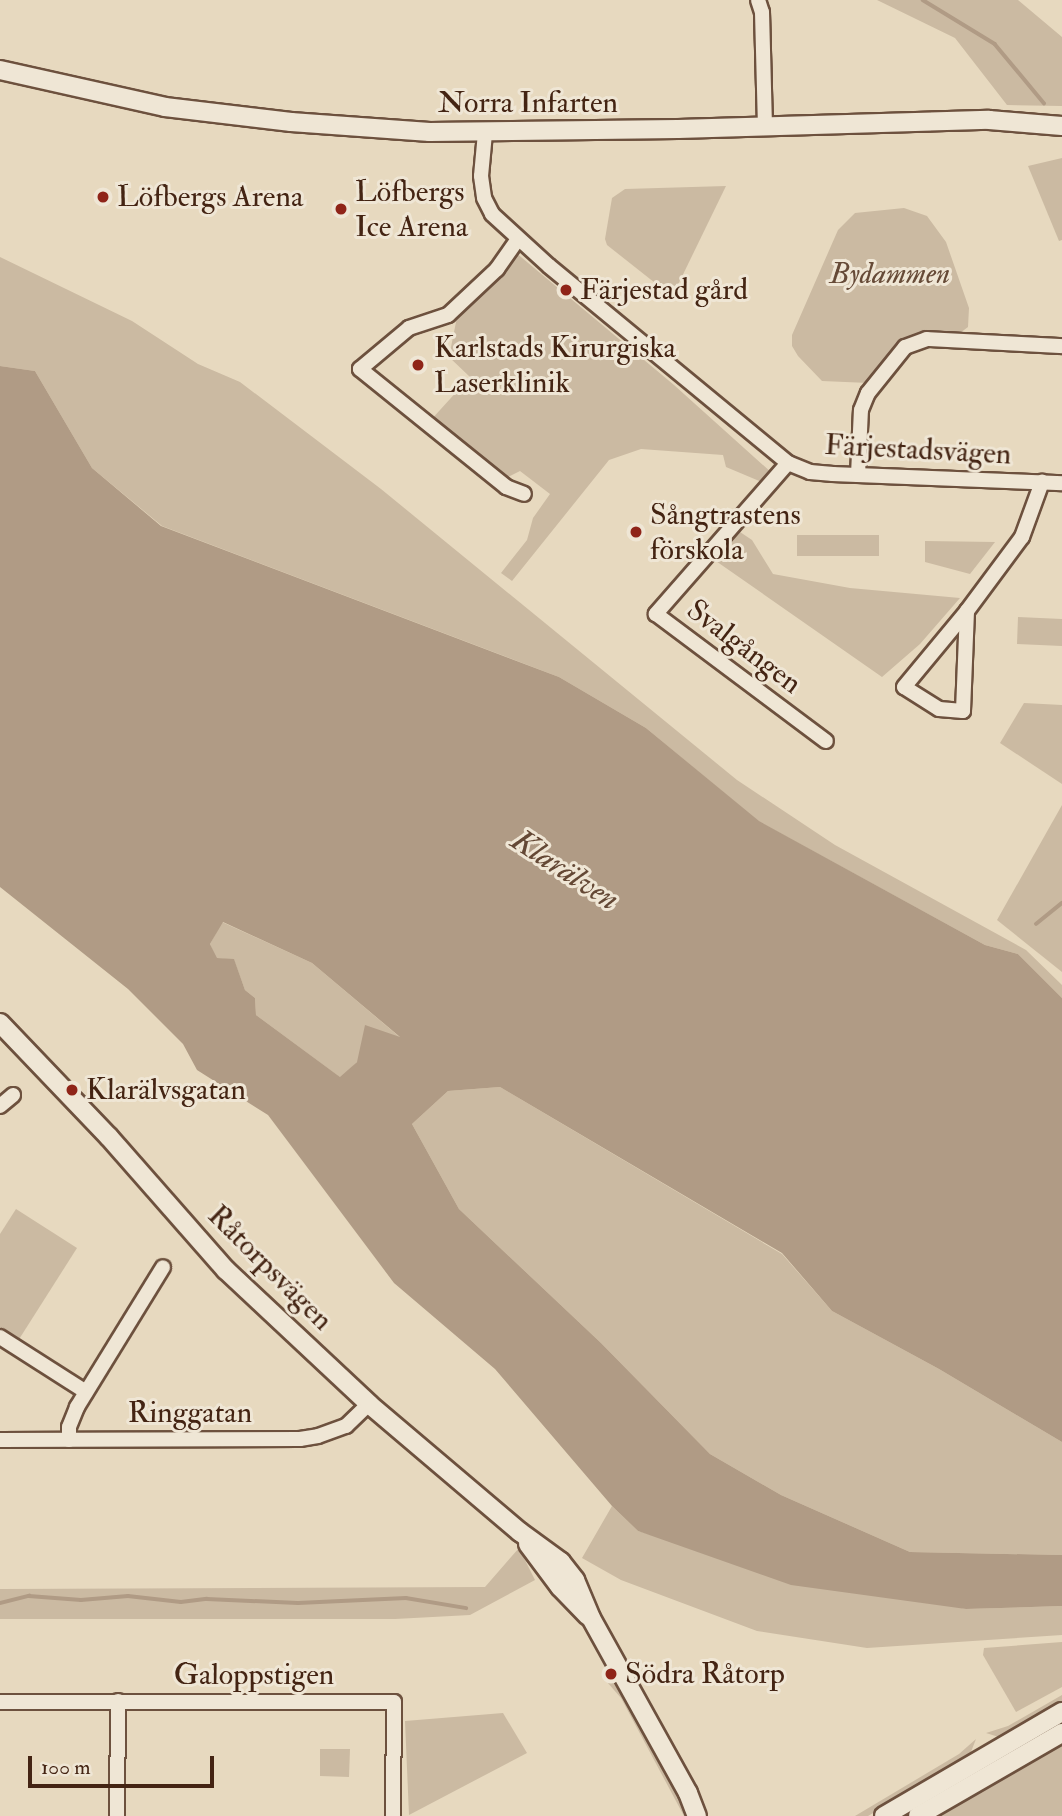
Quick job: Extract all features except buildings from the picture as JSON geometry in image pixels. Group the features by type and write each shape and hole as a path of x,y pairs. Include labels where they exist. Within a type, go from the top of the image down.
{"street":[{"path":"758,0 762,12 765,127"},
{"name":"Norra Infarten","path":"0,70 165,107 291,122 485,133 989,120 1062,126"},
{"name":"Färjestadsvägen","path":"485,133 481,176 484,198 492,214 518,239 788,463 810,472 1062,483"},
{"path":"518,239 497,269 448,315 409,328 360,369 506,487 524,494"},
{"path":"858,475 861,410 868,393 905,347 927,339 1062,346"},
{"name":"Svalgången","path":"788,463 656,614 826,741"},
{"path":"967,611 963,711 939,709 904,687 967,611 1022,537 1042,482"},
{"name":"Råtorpsvägen","path":"0,1023 109,1137 226,1270 369,1404 520,1532 561,1562 575,1580 591,1618 688,1793"},
{"path":"0,1106 13,1095"},
{"path":"69,1440 71,1418 163,1267"},
{"path":"0,1337 86,1392"},
{"name":"Ringgatan","path":"0,1440 318,1436 346,1426 369,1404"},
{"path":"117,1816 118,1701"},
{"name":"Galoppstigen","path":"0,1702 394,1702 393,1816"},
{"path":"884,1816 1062,1712"},
{"path":"918,1816 1062,1733"},
{"path":"688,1793 697,1816"},
{"path":"688,1793 708,1816"}],"green space":[{"path":"877,0 1018,0 1062,37 1062,106 1007,105 955,38"},
{"path":"1062,158 1062,240 1059,241 1028,166"},
{"path":"726,186 674,293 669,294 607,245 605,239 612,198 625,189"},
{"name":"Bydammen","path":"904,208 927,216 946,242 969,308 968,327 960,333 932,332 903,341 869,383 822,381 798,356 792,346 792,335 838,230 855,213"},
{"path":"515,252 674,385 773,474 764,483 726,467 723,455 641,449 609,460 512,581 501,573 527,540 533,518 550,494 520,471 506,478 430,421 470,377 449,357 457,317"},
{"path":"0,257 132,321 198,364 240,382 381,489 737,780 835,845 1026,950 1062,985 1062,998 1018,954 985,945 758,821 646,728 559,677 162,526 92,468 35,371 0,366"},
{"path":"737,530 752,540 773,574 850,588 960,598 920,644 882,677 713,559"},
{"path":"797,535 879,535 879,556 797,556"},
{"path":"925,541 995,542 970,574 925,562"},
{"path":"1018,617 1062,619 1062,646 1017,644"},
{"path":"1024,703 1062,705 1062,784 1000,743"},
{"path":"1062,805 1062,972 997,920"},
{"path":"222,922 312,963 402,1039 357,1062 341,1078 256,1015 255,998 245,990 234,960 216,958 210,944"},
{"path":"500,1087 782,1254 832,1311 939,1369 1062,1442 1062,1555 910,1552 781,1495 710,1454 601,1343 459,1209 412,1124 448,1091"},
{"path":"16,1209 77,1248 16,1344 0,1334 0,1234"},
{"path":"612,1506 638,1531 686,1545 966,1609 1062,1606 1062,1635 867,1648 757,1631 621,1580 582,1558"},
{"path":"519,1548 535,1580 470,1615 395,1619 0,1619 0,1589 485,1587"},
{"path":"1062,1642 1062,1687 1016,1712 983,1655 984,1648"},
{"path":"611,1681 622,1691 691,1816 684,1816 621,1698 607,1682"},
{"path":"1062,1695 1062,1703 1002,1738 986,1733 1008,1726"},
{"path":"503,1713 527,1753 409,1815 405,1721"},
{"path":"976,1739 969,1757 868,1816 855,1816 959,1754"},
{"path":"1062,1740 1062,1816 927,1816"},
{"path":"320,1749 350,1749 349,1777 320,1776"}],"water":[{"name":"Klarälven","path":"0,366 35,371 92,468 161,526 559,677 646,728 759,821 985,945 1018,954 1062,998 1062,1442 939,1369 832,1311 782,1253 500,1087 448,1091 412,1124 459,1209 601,1343 710,1454 781,1495 910,1552 1062,1555 1062,1606 966,1609 791,1585 638,1531 612,1506 495,1369 394,1283 268,1115 197,1070 183,1044 128,989 0,887","holes":["223,922 312,963 400,1037 365,1025 357,1062 340,1077 256,1015 255,998 245,990 234,959 217,958 210,944"]}],"waterway":[{"path":"923,0 995,44 1044,103"},
{"path":"1036,924 1062,903"},
{"path":"0,1603 29,1596 81,1600 128,1596 181,1602 207,1599 298,1603 406,1598 466,1608"}],"place":[{"name":"Löfbergs Arena","path":"103,197"},
{"name":"Löfbergs Ice Arena","path":"341,209"},
{"name":"Färjestad gård","path":"566,290"},
{"name":"Karlstads Kirurgiska Laserklinik","path":"418,365"},
{"name":"Sångtrastens förskola","path":"636,532"},
{"name":"Klarälvsgatan","path":"72,1090"},
{"name":"Södra Råtorp","path":"611,1674"}]}
